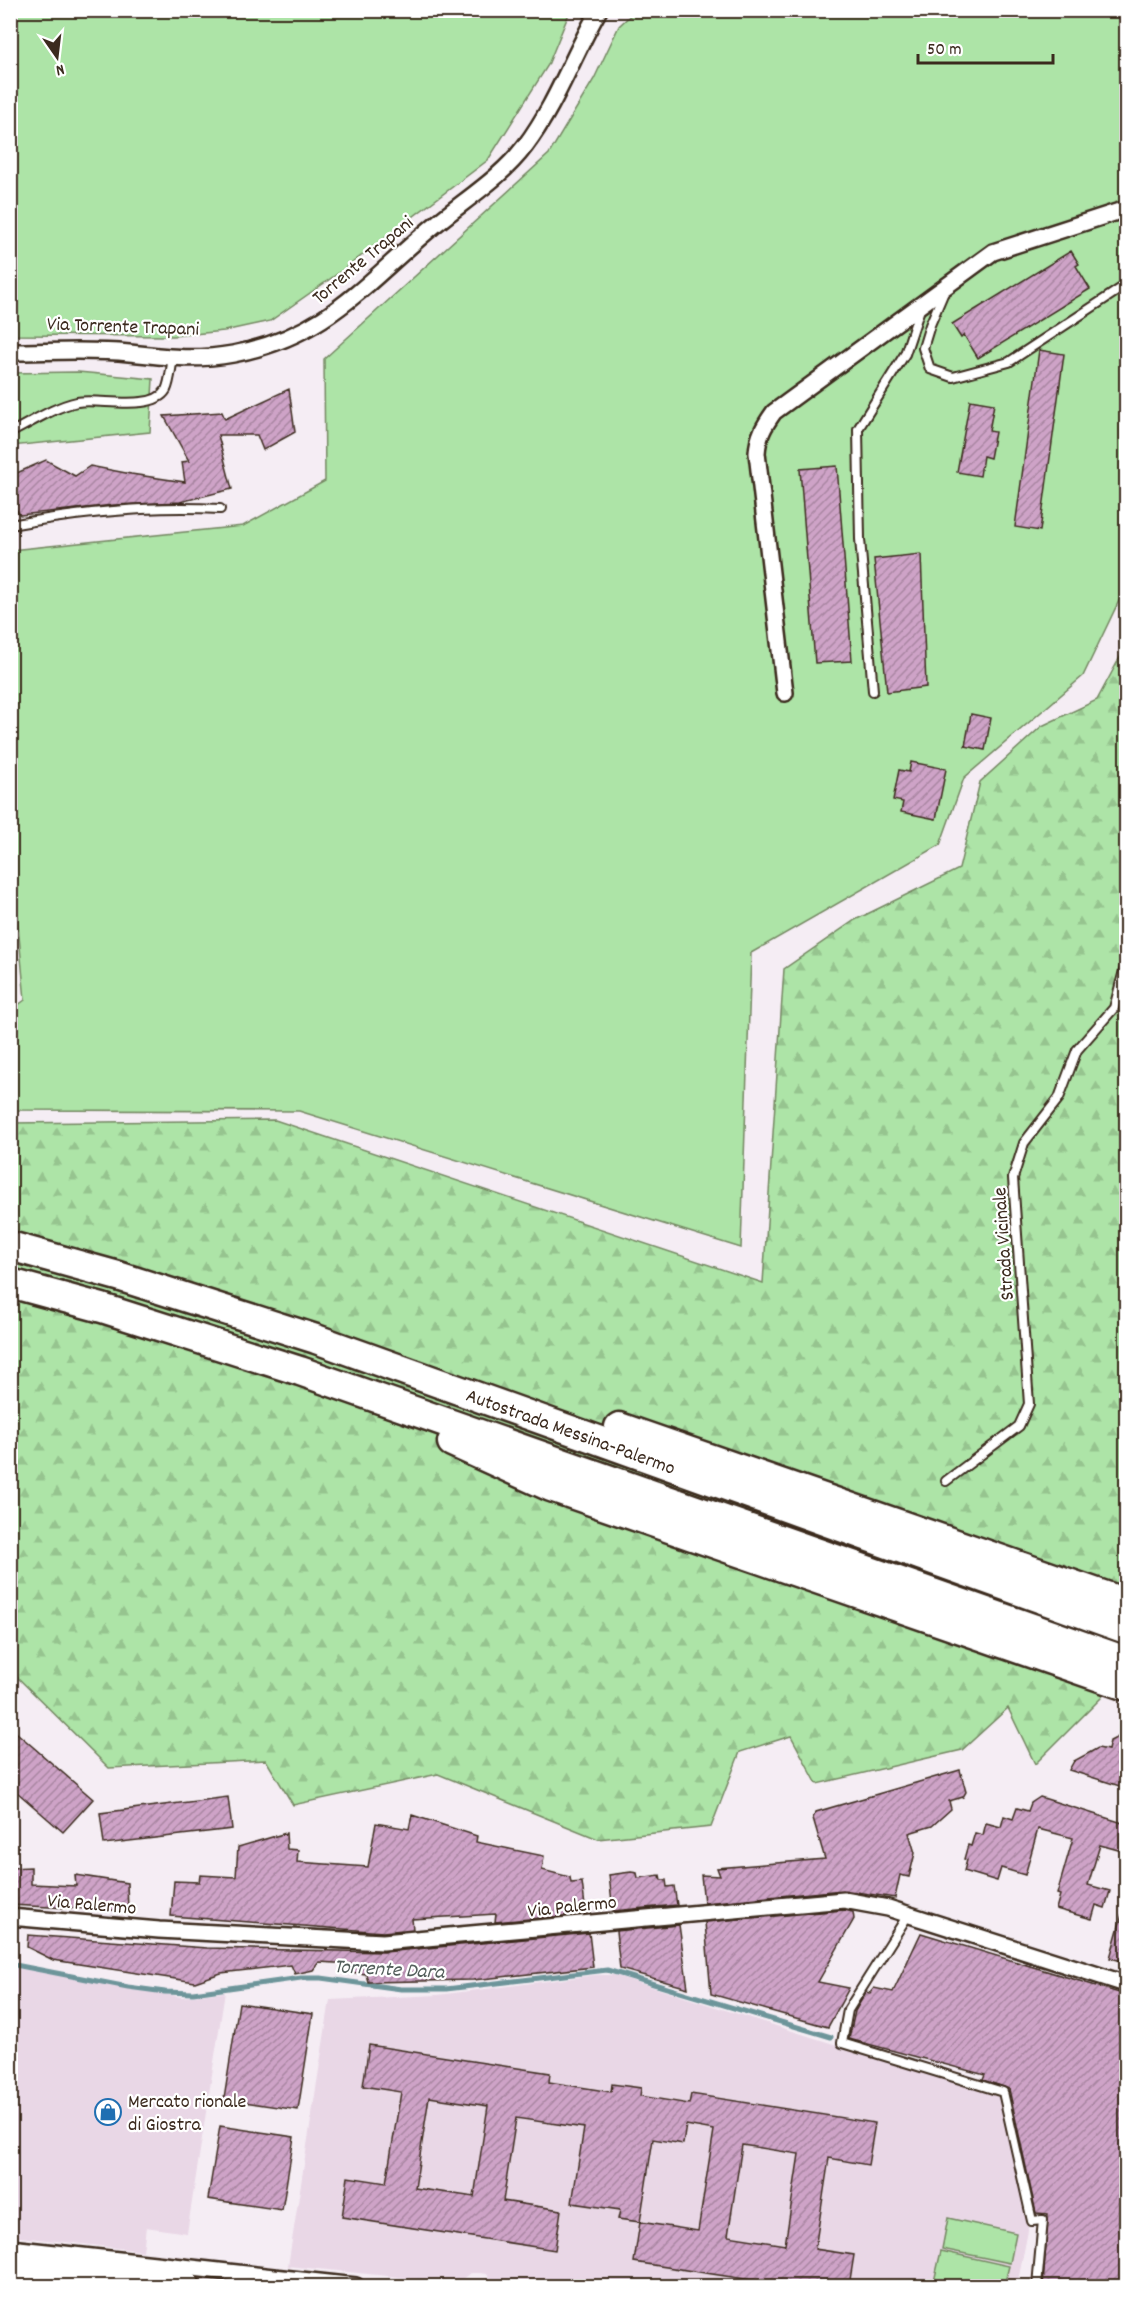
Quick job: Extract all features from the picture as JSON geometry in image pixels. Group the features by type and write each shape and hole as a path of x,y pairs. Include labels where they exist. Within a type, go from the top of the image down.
{"highway":[{"name":"Autostrada Messina-Palermo","path":"10,1246 118,1276 316,1339 1126,1629"},
{"name":"Autostrada Messina-Palermo","path":"10,1283 102,1308 300,1371 380,1401 1126,1661"},
{"path":"392,1366 498,1383 1126,1603"},
{"path":"380,1401 431,1431 493,1462 551,1487 1126,1686"}],"main road":[{"path":"10,2267 153,2278 188,2286"}],"street":[{"name":"Via Torrente Trapani","path":"10,343 128,345 188,351 240,344 279,332 324,309 350,289 427,219 506,155 537,111 589,10"},
{"name":"Torrente Trapani","path":"10,352 128,353 173,358 224,355 284,340 329,316 356,296 434,226 515,160 542,121 599,10"},
{"path":"785,693 757,453 762,428 774,412 993,252 1126,209"},
{"name":"Via Palermo","path":"10,1917 159,1930 383,1942 844,1900 871,1904 908,1915 1126,1984"},
{"path":"10,2248 153,2278 356,2286"}],"lane":[{"path":"946,288 923,348 930,369 953,377 1009,362 1126,285"},
{"path":"873,691 860,539 858,429 904,354 921,305"},
{"path":"10,433 67,405 81,401 141,403 158,397 166,390 173,358"},
{"path":"10,525 67,515 166,509 220,509"},
{"name":"Strada Vicinale","path":"946,1481 1019,1426 1029,1404 1013,1178 1024,1143 1059,1098 1077,1050 1114,1008 1126,963"},
{"path":"908,1915 848,2010 842,2043 1003,2092 1032,2221 1042,2220 1037,2286"}],"shaded area":[{"name":"Mercato rionale di Giostra","path":"11,1967 182,1997 225,1992 187,2233 146,2227 143,2251 11,2236"},
{"path":"595,1975 614,1975 999,2096 1012,2147 1011,2155 1029,2217 1017,2286 495,2286 487,2274 479,2273 471,2273 458,2283 288,2266 330,2000 438,1995"}],"green space":[{"path":"11,10 570,11 548,65 488,160 340,272 270,321 224,331 173,336 11,335"},
{"path":"635,11 1126,11 1126,586 1083,676 964,778 940,845 751,953 741,1248 299,1111 11,1110 10,1011 25,1000 10,840 11,550 243,526 325,481 324,359 549,154 594,79 619,26"},
{"path":"78,372 153,379 150,432 11,446 10,373"},
{"path":"1126,646 1126,1666 1101,1698 1035,1764 1008,1708 962,1750 817,1784 791,1736 740,1752 711,1827 598,1839 438,1774 293,1805 266,1760 109,1768 11,1671 10,1123 275,1120 763,1283 784,969 855,920 959,869 980,782 1042,726 1097,700"},
{"path":"948,2218 1016,2233 1010,2263 942,2249"},
{"path":"941,2251 1009,2266 1004,2286 933,2286"}],"building":[{"path":"1071,251 1079,264 1076,266 1090,289 978,358 964,335 961,338 952,324"},
{"path":"1039,350 1064,354 1040,531 1015,527"},
{"path":"289,389 295,432 263,450 257,435 218,435 232,489 180,502 114,505 20,515 10,501 10,476 46,460 75,476 90,466 185,482 182,462 189,461 164,416 222,412 225,419"},
{"path":"970,400 994,404 989,431 995,432 990,458 983,456 980,476 957,472"},
{"path":"837,466 852,661 815,663 800,469"},
{"path":"921,554 926,687 887,692 874,559"},
{"path":"971,714 991,718 985,750 965,746"},
{"path":"911,762 946,769 936,819 901,812 903,802 893,800 899,770 909,772"},
{"path":"10,1727 93,1799 63,1832 10,1786"},
{"path":"1126,1733 1126,1788 1069,1770 1074,1761 1098,1748 1108,1750 1110,1741"},
{"path":"960,1770 966,1792 963,1797 949,1801 951,1809 932,1826 909,1833 915,1853 909,1877 900,1875 895,1898 843,1890 704,1903 701,1875 720,1876 717,1868 825,1859 813,1818 816,1812"},
{"path":"228,1797 232,1829 104,1844 100,1813"},
{"path":"1040,1797 1126,1824 1122,1851 1100,1845 1088,1885 1110,1891 1105,1908 1096,1905 1092,1919 1056,1909 1060,1895 1057,1894 1073,1838 1038,1829 1025,1875 1001,1868 997,1881 964,1871 967,1860 964,1859 968,1845 971,1846 975,1833 983,1835 986,1823 1001,1827 1004,1816 1013,1819 1017,1808 1028,1811 1031,1803"},
{"path":"412,1815 477,1836 476,1842 544,1856 542,1870 570,1877 571,1883 582,1882 586,1914 495,1922 496,1914 412,1919 413,1929 383,1932 171,1916 174,1881 199,1882 200,1875 236,1877 238,1847 286,1833 287,1849 298,1850 297,1862 368,1867 376,1823 409,1829"},
{"path":"31,1867 31,1884 76,1886 75,1875 127,1883 128,1911 10,1905 10,1868"},
{"path":"637,1873 638,1878 660,1875 661,1880 666,1880 667,1887 674,1886 677,1905 613,1911 609,1875"},
{"path":"844,1910 853,1912 854,1919 818,1982 849,1988 828,2027 711,1994 705,1922"},
{"path":"1122,1915 1126,1916 1126,1962 1110,1958"},
{"path":"679,1925 688,1988 620,1969 616,1931"},
{"path":"589,1933 593,1967 473,1980 368,1982 366,1974 350,1972 351,1964 319,1962 313,1970 295,1974 291,1965 221,1973 195,1982 53,1960 27,1947 28,1935 207,1948 384,1952"},
{"path":"921,1933 1126,1995 1126,2286 1043,2286 1048,2214 1036,2213 1009,2089 983,2080 985,2075 849,2039 855,2011 866,1992 870,1993 874,1988 893,1992"},
{"path":"239,2003 313,2014 298,2110 224,2099"},
{"path":"369,2045 550,2073 549,2082 611,2092 612,2084 641,2088 640,2096 689,2104 691,2094 875,2123 868,2165 829,2158 815,2249 854,2255 849,2286 790,2286 634,2262 640,2222 618,2219 620,2210 572,2203 584,2128 516,2118 503,2201 561,2210 555,2250 342,2217 348,2177 386,2183 401,2092 363,2086","holes":["429,2097 488,2106 474,2197 415,2188","686,2125 714,2130 698,2231 640,2222 653,2139 683,2144","742,2145 799,2154 785,2245 728,2236"]},
{"path":"220,2126 294,2137 282,2210 208,2199"}],"waterway":[{"name":"Torrente Dara","path":"10,1964 128,1987 193,1993 301,1978 321,1978 401,1989 446,1989 607,1970 831,2037"}],"place":[{"name":"Mercato rionale di Giostra","path":"108,2112"}]}
